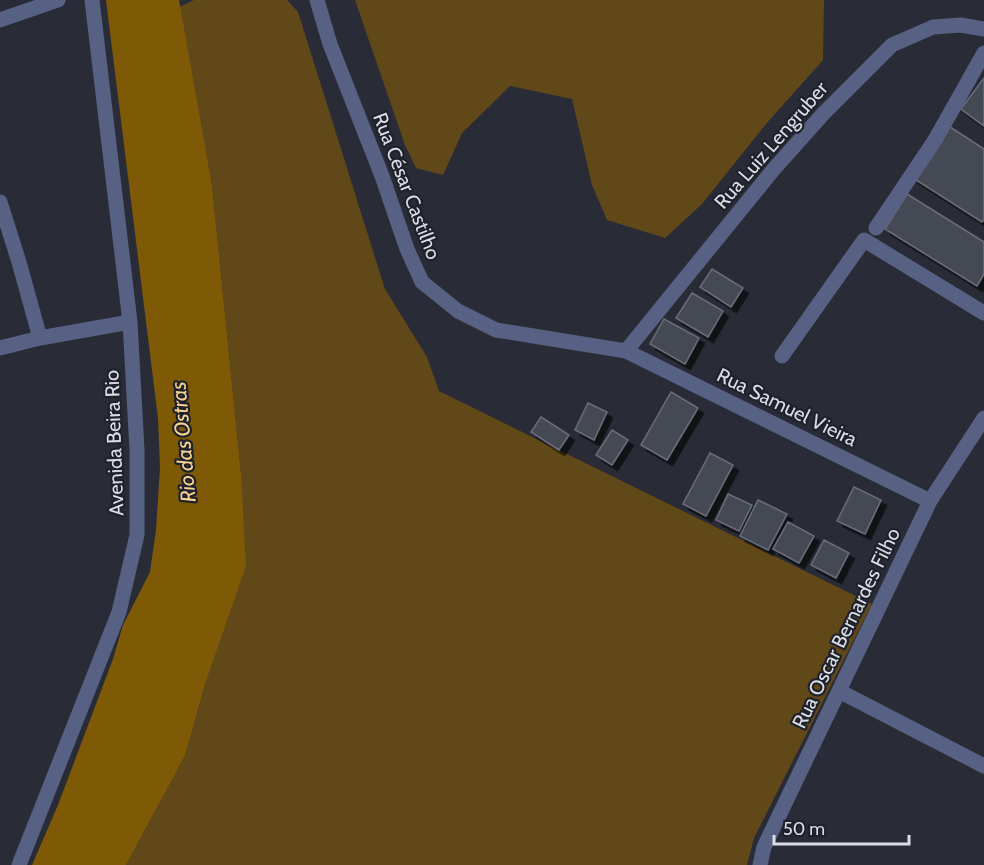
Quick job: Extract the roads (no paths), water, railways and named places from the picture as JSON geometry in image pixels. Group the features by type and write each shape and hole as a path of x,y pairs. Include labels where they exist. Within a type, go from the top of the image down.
{"street":[{"path":"0,20 58,0"},
{"name":"Avenida Beira Rio","path":"19,865 119,612 137,535 137,450 130,322 92,0"},
{"name":"Rua César Castilho","path":"317,0 330,44 382,176 407,249 422,282 458,311 496,330 626,351"},
{"name":"Rua Luiz Lengruber","path":"626,351 772,170 823,114 892,45 933,27 961,25 984,29"},
{"path":"876,228 935,140 984,53"},
{"path":"0,202 40,338"},
{"path":"782,356 864,240 984,314"},
{"path":"0,348 40,338 130,322"},
{"name":"Rua Samuel Vieira","path":"626,351 930,501"},
{"name":"Rua Oscar Bernardes Filho","path":"760,865 765,847 930,501 984,418"},
{"path":"839,691 984,766"}],"water":[{"name":"Rio das Ostras","path":"106,0 179,0 212,185 241,473 246,566 206,681 185,756 126,865 32,865 58,805 113,659 123,625 150,572 156,530 160,468 158,418"}]}
